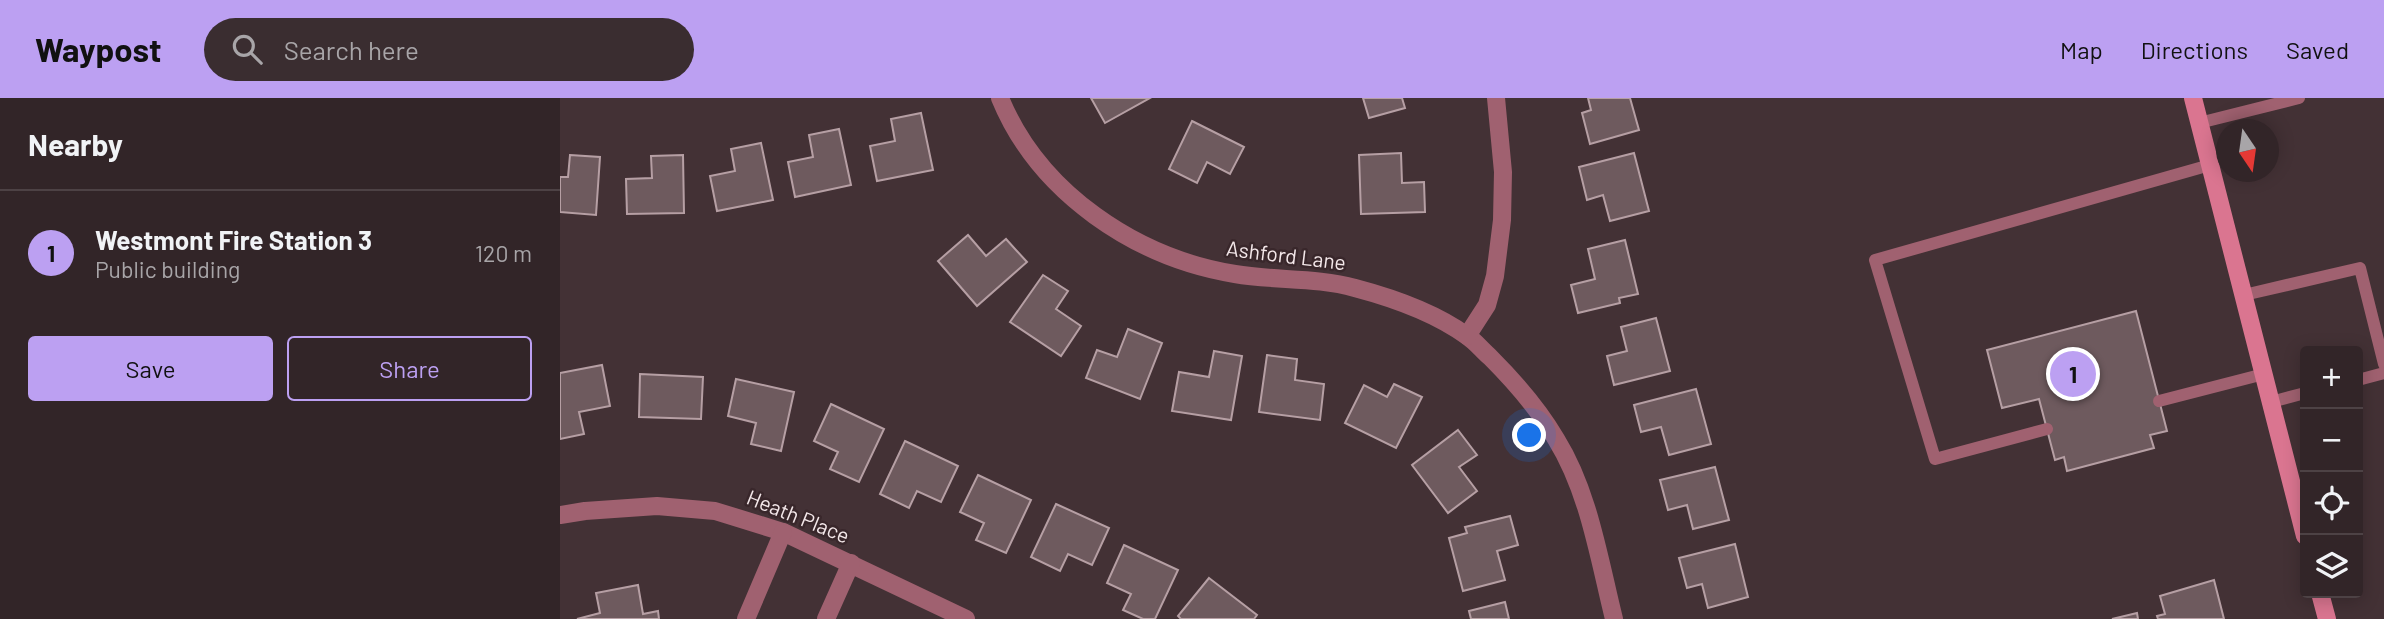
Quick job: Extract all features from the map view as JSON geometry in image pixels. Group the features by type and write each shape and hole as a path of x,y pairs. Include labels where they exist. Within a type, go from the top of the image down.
{"main road":[{"path":"2193,98 2305,535"},
{"path":"2321,598 2327,619"}],"street":[{"name":"Ashford Lane","path":"1000,98 1021,138 1055,179 1082,205 1118,232 1156,253 1231,274 1318,281 1353,287 1426,313 1467,336 1512,378 1558,441 1575,477 1586,510 1614,619"},
{"path":"1467,336 1487,305 1495,276 1502,220 1503,172 1496,98"},
{"name":"Heath Place","path":"560,515 657,506 715,511 783,531 966,619"},
{"path":"746,619 783,531"},
{"path":"825,619 851,563"}],"lane":[{"path":"2199,122 2299,98"},
{"path":"2047,429 1934,459 1875,260 2210,165"},
{"path":"2244,295 2360,268 2384,363"},
{"path":"2363,379 2384,373"},
{"path":"2159,401 2264,374"},
{"path":"2271,401 2300,394"}],"building":[{"path":"1091,98 1150,98 1105,123"},
{"path":"1363,98 1402,98 1405,108 1369,118"},
{"path":"1588,98 1630,98 1639,130 1590,144 1582,113 1591,110"},
{"path":"921,113 933,170 877,181 870,146 895,141 891,119"},
{"path":"1192,121 1244,147 1230,174 1207,162 1197,183 1169,169"},
{"path":"839,129 851,185 795,197 788,162 813,157 809,135"},
{"path":"761,143 773,200 717,211 710,176 735,171 731,149"},
{"path":"1401,153 1402,183 1424,182 1425,212 1361,214 1359,155"},
{"path":"1634,153 1649,211 1610,221 1603,195 1587,200 1579,167"},
{"path":"570,155 600,157 596,215 560,212 560,177 568,177"},
{"path":"683,155 684,213 627,214 626,179 652,178 651,156"},
{"path":"968,235 986,256 1006,239 1027,262 977,306 938,261"},
{"path":"1625,240 1638,294 1619,298 1620,303 1578,313 1571,285 1595,279 1588,249"},
{"path":"1043,275 1068,291 1056,309 1081,326 1061,356 1010,322"},
{"path":"2136,311 2167,431 2150,435 2154,448 2067,471 2064,457 2055,460 2039,399 2002,408 1987,350"},
{"path":"1656,318 1670,371 1614,385 1607,356 1627,351 1621,327"},
{"path":"1128,329 1162,343 1140,399 1086,378 1097,350 1117,357"},
{"path":"1214,351 1242,356 1231,420 1172,411 1179,372 1209,377"},
{"path":"1267,355 1297,359 1295,380 1324,384 1320,420 1259,412"},
{"path":"602,365 610,406 579,412 584,434 560,439 560,373"},
{"path":"640,374 703,377 701,419 639,417"},
{"path":"736,379 794,392 781,451 751,444 756,423 728,416"},
{"path":"1394,384 1422,397 1396,448 1345,423 1364,385 1387,397"},
{"path":"1696,389 1711,444 1669,455 1661,427 1641,432 1634,405"},
{"path":"831,404 884,429 859,482 830,469 838,452 814,441"},
{"path":"1458,430 1477,455 1459,467 1477,491 1448,513 1412,465"},
{"path":"905,441 958,466 941,502 917,491 909,508 880,494"},
{"path":"1715,467 1729,520 1693,529 1687,505 1668,510 1660,480"},
{"path":"978,475 1031,500 1006,553 976,540 984,523 960,512"},
{"path":"1056,504 1109,528 1092,565 1068,554 1060,571 1031,557"},
{"path":"1510,516 1518,545 1497,551 1505,580 1463,591 1449,538 1467,533 1465,527"},
{"path":"1735,544 1748,597 1708,608 1702,584 1687,588 1679,558"},
{"path":"1124,545 1178,570 1155,619 1143,619 1123,610 1131,594 1107,583"},
{"path":"1209,578 1257,615 1254,619 1181,619 1178,616"},
{"path":"2214,580 2224,619 2158,619 2157,616 2165,614 2160,596"},
{"path":"638,585 643,614 658,611 659,619 577,619 600,613 596,593"},
{"path":"1505,602 1509,619 1471,619 1469,611"},
{"path":"2137,613 2138,619 2112,619"}],"place":[{"name":"Westmont Fire Station 3","path":"2073,374"}]}
